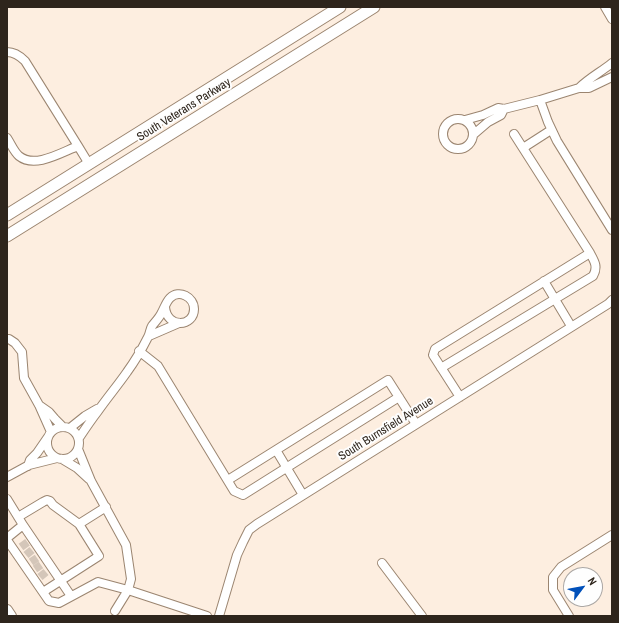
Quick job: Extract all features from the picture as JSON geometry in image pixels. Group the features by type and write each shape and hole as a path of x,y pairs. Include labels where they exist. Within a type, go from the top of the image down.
{"highway":[{"name":"South Veterans Parkway","path":"7,215 340,7"},
{"name":"South Veterans Parkway","path":"7,236 374,7"}],"main road":[{"path":"7,610 11,616"}],"street":[{"path":"605,7 612,19"},
{"path":"7,52 20,56 25,61 89,164"},
{"path":"578,88 612,63"},
{"path":"465,120 483,115 498,108 504,109 540,100 578,88 589,88 612,77"},
{"path":"540,100 557,141 612,230"},
{"path":"474,134 488,122 501,115 504,109"},
{"path":"460,118 465,120 472,126 474,134 472,142 469,146 464,148 454,149 446,143 443,138 444,128 446,124 455,119 460,118"},
{"path":"523,148 552,130"},
{"path":"441,368 555,300 593,276 596,271 595,262 590,253 514,134"},
{"path":"7,138 18,156 32,162 42,161 78,146"},
{"path":"460,397 432,355 435,349 590,253"},
{"path":"544,281 572,326"},
{"path":"79,438 127,372 149,336 151,327 158,319 169,299 177,294 182,294 190,299 194,308 192,317 184,322 149,336"},
{"name":"South Burnsfield Avenue","path":"219,616 237,555 250,530 257,524 608,304 612,300"},
{"path":"165,308 167,316 171,320 180,323"},
{"path":"7,339 15,342 22,352 24,378 39,405 50,434"},
{"path":"140,351 158,366 234,490 243,495 399,397"},
{"path":"228,480 388,380 416,424"},
{"path":"7,477 28,466 60,458 67,458 76,453 79,444 77,434 55,420 49,412 39,405"},
{"path":"28,466 30,460 37,453 53,430 58,427 67,427 101,406"},
{"path":"50,434 47,439 47,445 52,455 78,468 91,480"},
{"path":"78,448 91,480 126,545 131,579 128,590 112,614"},
{"path":"276,450 304,494"},
{"path":"7,500 23,526 24,545 43,575 61,581 71,596"},
{"path":"18,517 47,500 50,501 53,505 79,524 98,556 43,592"},
{"path":"79,524 106,507"},
{"path":"7,539 23,526"},
{"path":"569,616 553,590 553,576 561,567 612,535"},
{"path":"7,539 24,545 29,552 43,575 43,592 48,601 59,603 98,582 128,590 207,616"},
{"path":"382,563 422,616"}],"tunnel":[{"path":"21,547 28,542"},
{"path":"26,555 32,550"},
{"path":"31,562 37,558"},
{"path":"35,569 41,565"},
{"path":"40,577 46,572"}]}
